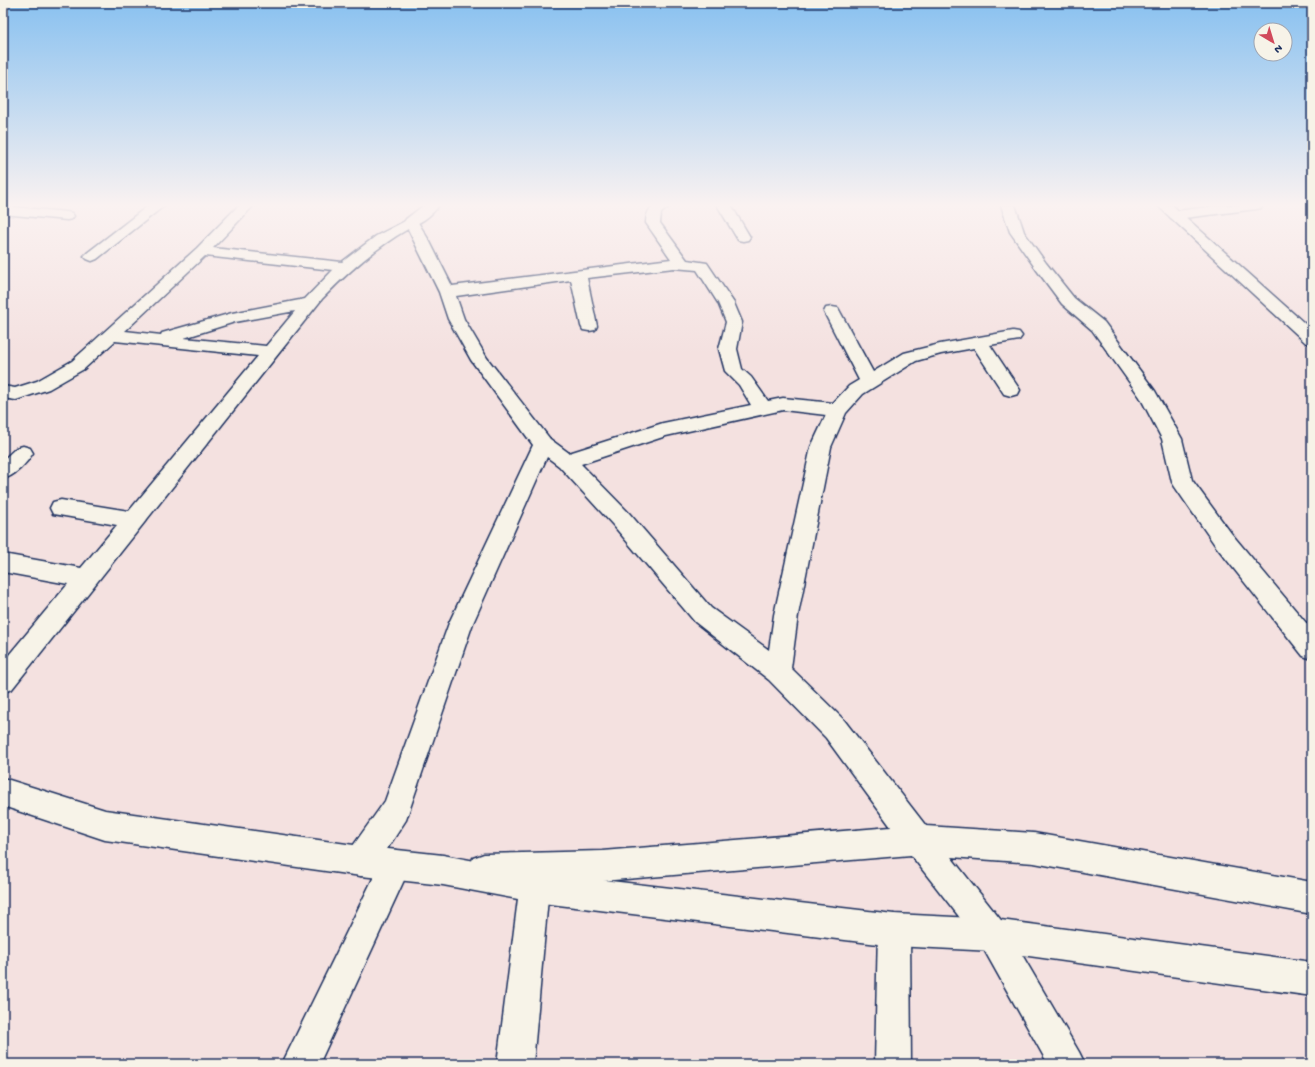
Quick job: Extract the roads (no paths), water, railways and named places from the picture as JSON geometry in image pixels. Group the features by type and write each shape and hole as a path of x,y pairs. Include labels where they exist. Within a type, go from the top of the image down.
{"street":[{"path":"3,392 16,394 43,386 78,364 197,255"},
{"path":"242,255 345,267"},
{"path":"3,681 310,302 345,267 360,255"},
{"path":"429,255 446,292 456,319 480,360 543,444 566,461 621,519 703,615 778,672 835,729 918,840 993,935 1067,1064"},
{"path":"675,255 682,264"},
{"path":"1033,255 1068,300 1098,326 1148,395 1172,439 1182,482 1223,538 1312,648"},
{"path":"1220,255 1312,339"},
{"path":"446,292 578,274 674,263 702,266 726,303 734,322 728,349 734,371 745,381 763,408"},
{"path":"578,274 588,326"},
{"path":"159,340 232,318 310,302"},
{"path":"832,312 868,382"},
{"path":"111,335 271,352"},
{"path":"778,672 786,615 821,447 838,410 856,390 910,357 940,349 1013,336"},
{"path":"979,342 1011,390"},
{"path":"566,461 662,430 783,404 838,410"},
{"path":"361,862 396,810 461,623 543,444"},
{"path":"3,472 23,453"},
{"path":"61,508 134,520"},
{"path":"3,563 87,578"},
{"path":"3,792 106,825 361,862 443,870 534,887 894,930 993,935 1312,979"},
{"path":"443,870 602,866 918,840 1034,848 1312,898"},
{"path":"300,1064 396,865"},
{"path":"514,1064 534,887"},
{"path":"893,1064 894,930"}]}
